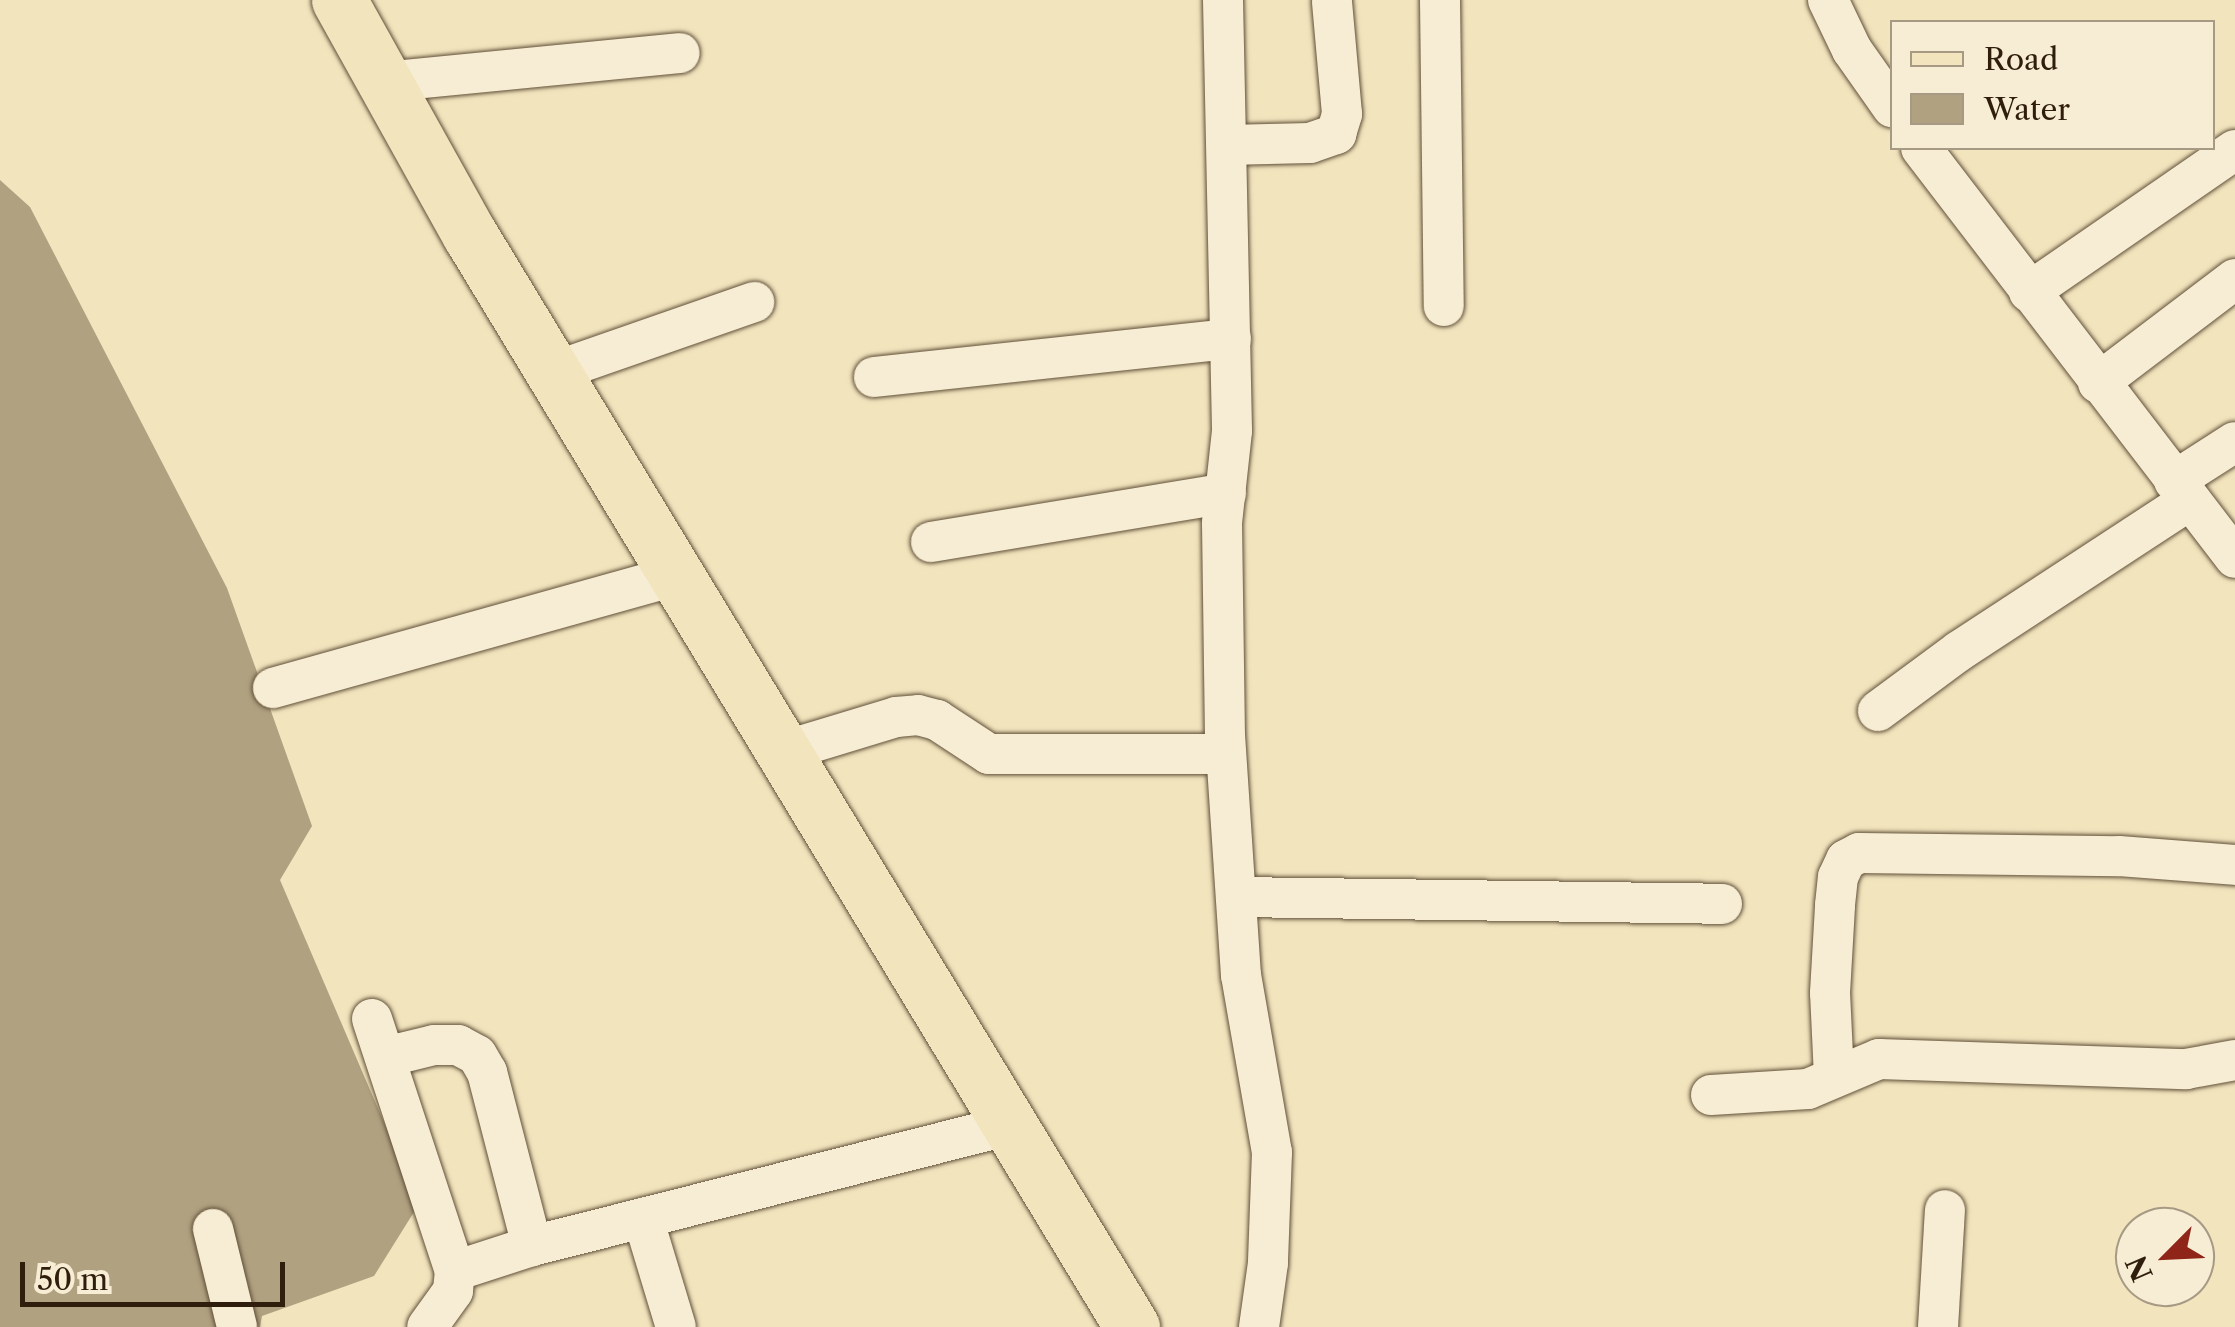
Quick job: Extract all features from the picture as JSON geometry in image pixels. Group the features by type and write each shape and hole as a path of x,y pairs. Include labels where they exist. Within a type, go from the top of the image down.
{"main road":[{"path":"340,0 470,235 680,574 781,752 1132,1327"}],"street":[{"path":"1222,0 1232,339 1231,458 1222,522 1226,754 1241,975 1272,1152 1268,1263 1259,1327"},
{"path":"1227,145 1310,144 1336,134 1342,114 1332,0"},
{"path":"1440,0 1444,306"},
{"path":"1828,0 1852,50 1890,104"},
{"path":"384,82 680,54"},
{"path":"1922,150 2235,558"},
{"path":"2029,292 2235,150"},
{"path":"2098,383 2235,279"},
{"path":"556,371 754,302"},
{"path":"874,377 1232,339"},
{"path":"1878,711 2182,490 2235,442"},
{"path":"931,542 1226,494"},
{"path":"273,688 680,574"},
{"path":"781,752 896,717 918,715 937,720 989,754 1226,754"},
{"path":"1834,1077 1830,993 1834,904 1838,877 1846,860 1859,853 2119,856 2235,864"},
{"path":"1236,896 1722,904"},
{"path":"372,1019 455,1271 453,1291 427,1327"},
{"path":"385,1058 434,1045 458,1045 478,1055 487,1072 532,1246"},
{"path":"1711,1095 1808,1089 1879,1059 2186,1069 2235,1060"},
{"path":"455,1271 532,1246 1007,1126"},
{"path":"1938,1327 1945,1210"},
{"path":"643,1218 676,1327"},
{"path":"213,1228 237,1327"}],"water":[{"path":"0,180 30,207 227,588 312,826 280,880 419,1204 374,1276 262,1316 260,1327 0,1327"}]}
